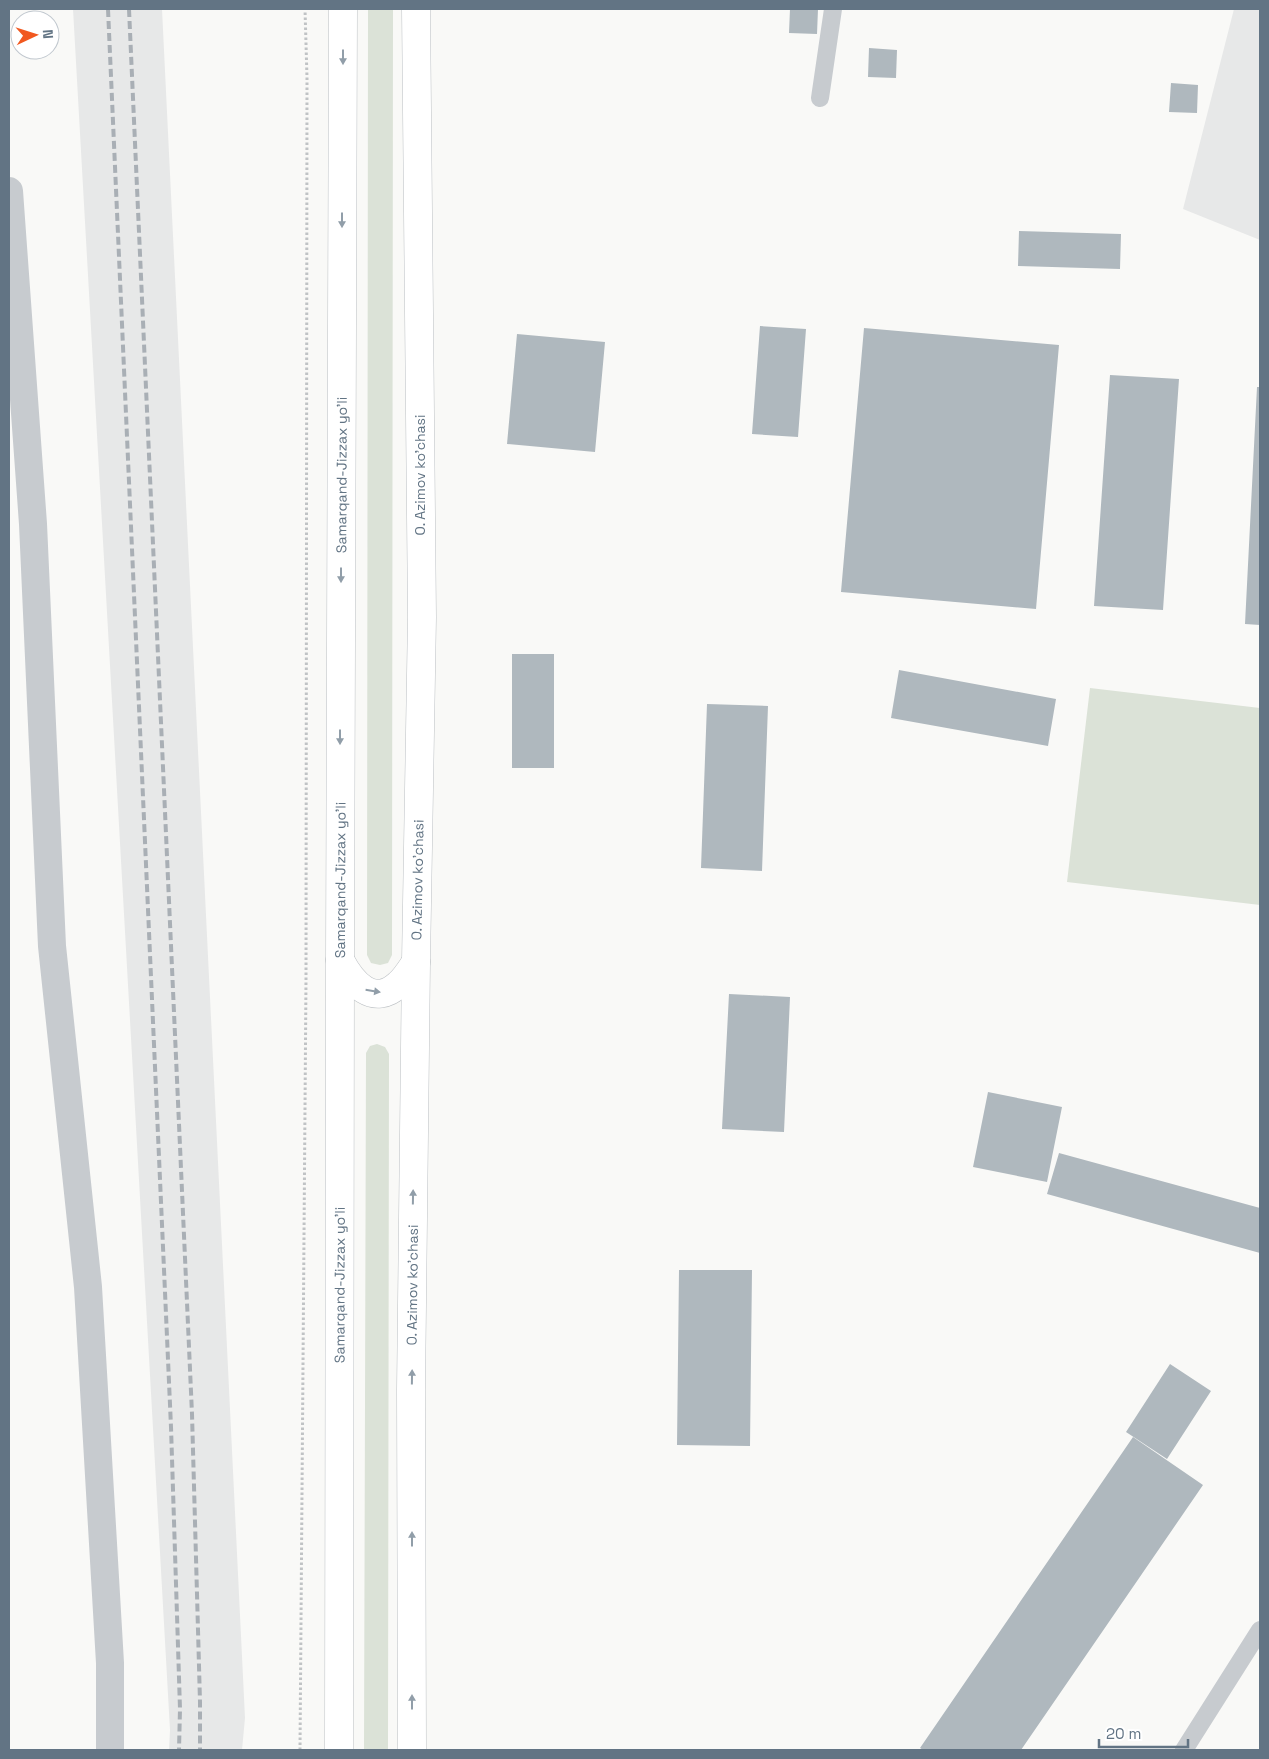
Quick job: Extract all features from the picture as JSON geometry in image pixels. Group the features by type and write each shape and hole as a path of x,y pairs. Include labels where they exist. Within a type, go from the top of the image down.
{"main road":[{"name":"Samarqand-Jizzax yo'li","path":"339,1750 343,9"},
{"name":"O. Azimov ko'chasi","path":"412,1750 412,1390 416,962 422,618 416,9"},
{"path":"340,960 350,979 359,988 378,994 387,992 398,985 416,962"}],"street":[{"path":"9,191 33,524 52,946 88,1287 110,1663 110,1750"}],"lane":[{"path":"820,98 833,9"},
{"path":"1184,1750 1260,1630"}],"path":[{"path":"300,1750 306,980 307,78 305,9"}],"shaded area":[{"path":"73,9 162,9 245,1718 242,1750 169,1750 170,1730"},
{"path":"368,9 393,9 392,955 388,963 380,965 371,963 367,955"},
{"path":"1234,9 1260,9 1260,240 1183,209"},
{"path":"1090,688 1260,708 1260,905 1067,882"},
{"path":"377,1044 385,1047 389,1054 388,1750 364,1750 366,1053 370,1046"}],"building":[{"path":"790,9 818,9 817,34 789,33"},
{"path":"869,48 897,50 896,78 868,77"},
{"path":"1171,83 1198,85 1197,113 1169,112"},
{"path":"1019,231 1121,234 1120,269 1018,266"},
{"path":"760,326 806,329 798,437 752,434"},
{"path":"864,328 1059,345 1036,609 841,592"},
{"path":"517,334 605,342 595,452 507,444"},
{"path":"1110,375 1179,379 1163,610 1094,606"},
{"path":"1257,387 1260,387 1260,625 1245,624"},
{"path":"512,654 554,654 554,768 512,768"},
{"path":"899,670 1056,699 1048,746 891,718"},
{"path":"707,704 768,706 762,871 701,868"},
{"path":"729,994 790,997 784,1132 722,1129"},
{"path":"988,1092 1062,1107 1047,1182 973,1167"},
{"path":"1059,1153 1260,1208 1260,1253 1047,1194"},
{"path":"679,1270 752,1270 750,1446 677,1445"},
{"path":"1170,1364 1211,1391 1167,1459 1126,1432"},
{"path":"1133,1437 1203,1485 1021,1750 923,1750 920,1748"}],"railway":[{"path":"108,9 171,1427 180,1709 179,1750"},
{"path":"129,9 192,1414 200,1750"}]}
